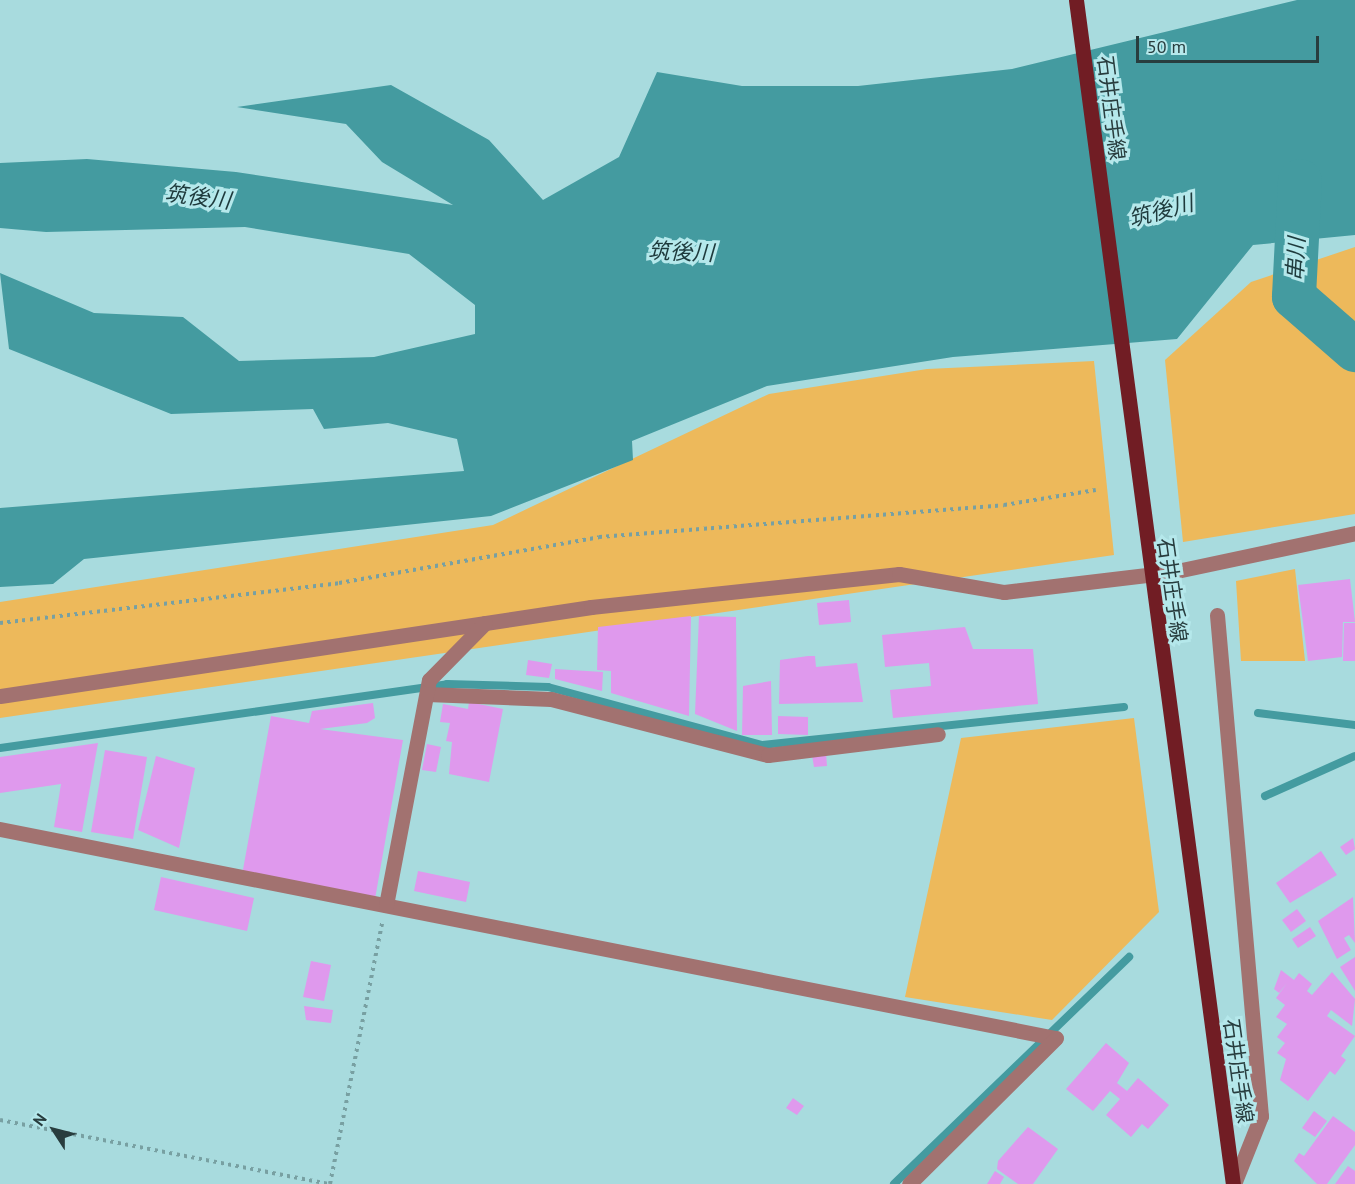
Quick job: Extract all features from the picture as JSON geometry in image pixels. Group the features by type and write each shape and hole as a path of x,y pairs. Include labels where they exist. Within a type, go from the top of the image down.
{"main road":[{"name":"石井庄手線","path":"1076,0 1144,542 1233,1184"}],"street":[{"path":"0,696 486,623 899,573 1004,592 1149,575 1355,533"},
{"path":"1217,615 1261,1116 1233,1184"},
{"path":"386,905 428,687 486,623"},
{"path":"428,687 551,699 768,755 938,734"},
{"path":"0,829 1039,1032 1056,1038 909,1184"}],"path":[{"path":"0,623 339,583 599,537 1004,505 1096,490"},
{"path":"0,1120 330,1184 386,905"}],"shaded area":[{"path":"1355,247 1355,514 1183,542 1165,360 1251,282"},
{"path":"1094,361 1114,555 0,718 0,602 493,525 769,394 927,369"},
{"path":"1295,569 1305,661 1241,661 1236,581"},
{"path":"1134,718 1159,912 1052,1020 905,997 961,738"}],"water":[{"name":"筑後川","path":"1297,0 1355,0 1355,235 1253,245 1177,339 953,357 767,386 632,441 633,460 491,516 84,559 53,584 0,587 0,508 464,471 457,439 388,423 324,429 313,409 171,414 9,349 0,273 94,313 183,317 239,361 374,357 475,334 475,305 409,254 245,227 46,232 0,228 0,163 87,159 236,172 453,205 382,162 346,124 237,107 391,85 489,140 543,200 619,157 657,72 742,86 858,86 1012,69"}],"building":[{"path":"1350,579 1355,622 1343,622 1342,657 1308,661 1298,585"},
{"path":"849,600 851,622 819,625 817,603"},
{"path":"691,616 689,716 611,693 611,671 597,670 598,627"},
{"path":"699,616 736,617 737,731 695,714"},
{"path":"1344,623 1355,623 1355,661 1343,661"},
{"path":"965,627 973,649 1033,649 1038,704 893,718 890,690 931,686 929,663 885,667 882,635"},
{"path":"815,656 816,667 857,663 863,702 779,704 780,660"},
{"path":"528,660 552,664 549,678 526,675"},
{"path":"555,669 603,672 602,691 555,679"},
{"path":"771,681 772,735 742,735 743,686"},
{"path":"469,702 503,709 489,782 449,774 452,742 446,741 450,723 440,722 443,704 468,709"},
{"path":"373,703 375,718 367,723 320,729 403,740 375,899 242,875 271,716 309,723 312,711"},
{"path":"778,716 808,717 808,735 778,734"},
{"path":"98,743 82,832 54,827 61,784 0,793 0,757"},
{"path":"427,744 441,747 436,772 422,770"},
{"path":"105,750 147,757 133,839 91,832"},
{"path":"826,753 827,766 814,767 812,755"},
{"path":"156,756 195,768 179,848 138,830"},
{"path":"1353,838 1355,849 1346,855 1340,847"},
{"path":"1321,851 1337,875 1290,903 1276,883"},
{"path":"418,871 470,882 466,902 414,891"},
{"path":"161,877 254,898 247,931 154,910"},
{"path":"1353,897 1355,943 1349,935 1344,938 1351,950 1337,959 1318,921"},
{"path":"1297,909 1306,921 1291,932 1282,920"},
{"path":"1310,927 1316,936 1298,948 1292,939"},
{"path":"1355,957 1355,991 1340,967"},
{"path":"311,961 331,965 324,1001 303,997"},
{"path":"1281,970 1294,980 1299,973 1312,984 1307,991 1312,995 1332,972 1355,999 1352,1026 1331,1010 1327,1016 1355,1036 1341,1056 1346,1060 1335,1075 1330,1071 1308,1101 1280,1080 1286,1059 1277,1053 1285,1043 1277,1037 1287,1024 1276,1017 1285,1005 1276,998 1287,983 1279,993 1274,989"},
{"path":"304,1006 333,1010 331,1023 306,1020"},
{"path":"1106,1043 1129,1063 1117,1083 1127,1091 1138,1078 1169,1105 1148,1129 1142,1124 1131,1137 1106,1115 1120,1099 1110,1091 1093,1111 1066,1089"},
{"path":"793,1098 804,1106 797,1115 786,1108"},
{"path":"1314,1111 1327,1121 1315,1137 1302,1128"},
{"path":"1333,1116 1355,1132 1355,1145 1327,1184 1317,1184 1294,1161 1299,1153 1304,1156"},
{"path":"1028,1127 1058,1149 1033,1184 1018,1184 997,1169 998,1161"},
{"path":"1348,1166 1355,1171 1355,1184 1335,1184"},
{"path":"995,1171 1004,1177 1000,1184 987,1184"}],"waterway":[{"name":"串川","path":"1300,181 1294,297 1355,350"},
{"path":"0,748 447,684 548,687 762,745 1124,707"},
{"path":"1258,713 1355,725"},
{"path":"1265,796 1355,756"},
{"path":"894,1184 1129,957"}]}
